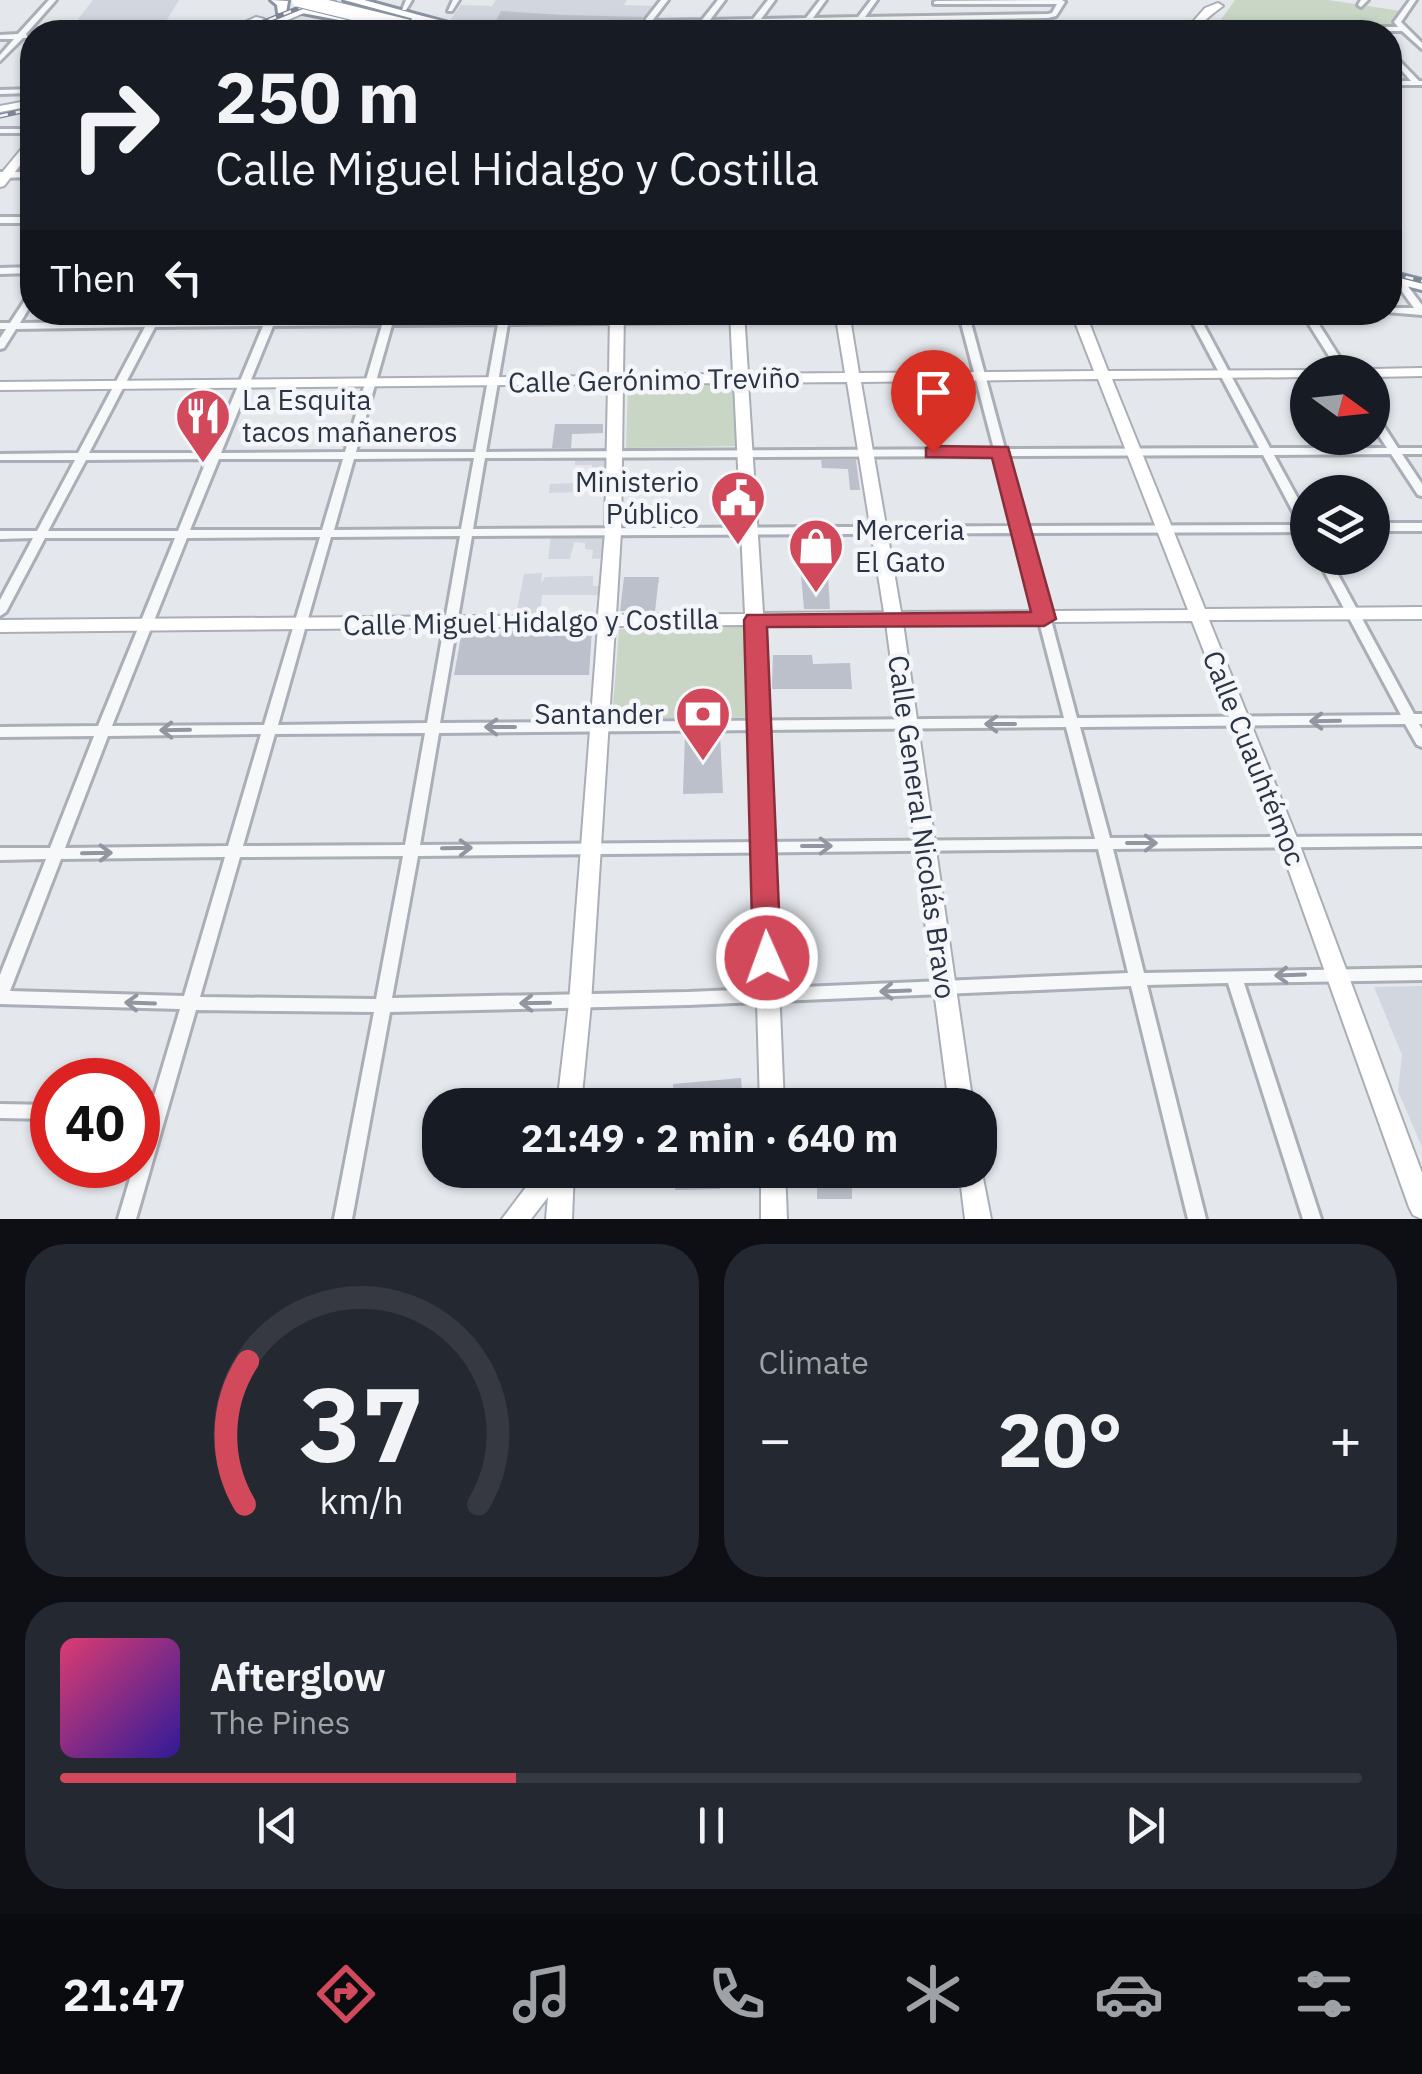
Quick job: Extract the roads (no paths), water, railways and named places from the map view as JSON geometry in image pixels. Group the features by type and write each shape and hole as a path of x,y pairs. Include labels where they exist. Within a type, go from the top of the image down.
{"highway":[{"path":"331,0 410,20"},
{"path":"363,2 430,20"},
{"path":"303,4 343,20"},
{"path":"303,4 376,20"}],"street":[{"path":"36,20 53,0"},
{"path":"251,20 279,5 331,0"},
{"path":"404,8 410,0"},
{"path":"450,10 456,0"},
{"path":"703,20 722,0"},
{"path":"754,20 772,0"},
{"path":"807,20 823,0"},
{"path":"859,20 874,0"},
{"path":"1398,20 1412,0"},
{"path":"928,18 937,1 1062,2"},
{"path":"859,20 1054,15 1062,2"},
{"path":"1199,20 1221,3"},
{"path":"275,20 303,4"},
{"path":"1402,25 1422,47"},
{"path":"0,59 20,38"},
{"path":"1402,65 1420,83"},
{"path":"2,177 20,156"},
{"path":"1402,286 1422,312"},
{"path":"0,346 20,315"},
{"path":"0,326 151,325 0,612"},
{"path":"269,325 102,731 0,996 190,1005 383,1006 769,996 1135,977 1422,974"},
{"path":"160,1080 190,1005 386,325"},
{"path":"342,1219 434,728 502,325"},
{"path":"571,1088 613,532 617,325"},
{"path":"737,325 755,620 772,1088"},
{"name":"Calle General Nicolás Bravo","path":"844,325 894,621 958,1088"},
{"path":"966,325 1104,843 1198,1219"},
{"name":"Calle Cuauhtémoc","path":"1084,325 1290,843 1422,1208"},
{"path":"1199,325 1290,496"},
{"path":"1314,325 1333,355"},
{"path":"1390,373 1422,372"},
{"name":"Calle Gerónimo Treviño","path":"0,386 1290,374"},
{"path":"1390,443 1422,493"},
{"path":"0,456 1422,451"},
{"path":"1390,527 1422,527"},
{"path":"0,535 1290,528"},
{"path":"1332,575 1416,719 1422,742"},
{"name":"Calle Miguel Hidalgo y Costilla","path":"0,626 894,621 1422,613"},
{"path":"0,732 758,722 1072,724 1416,719"},
{"path":"0,854 1422,840"},
{"path":"1234,977 1312,1219"},
{"path":"0,1111 30,1112"},
{"path":"127,1219 133,1188"},
{"path":"515,1219 540,1188"},
{"path":"559,1219 561,1188"},
{"path":"773,1188 774,1219"},
{"path":"973,1188 978,1219"}],"railway":[{"path":"309,0 315,2"},
{"path":"315,2 319,0"},
{"path":"269,20 315,2"},
{"path":"315,2 390,20"},
{"path":"0,116 20,112"},
{"path":"1402,276 1422,281"}],"place":[{"name":"La Esquita tacos mañaneros","path":"203,465"},
{"name":"Ministerio Público","path":"738,547"},
{"name":"Merceria El Gato","path":"816,595"},
{"name":"Santander","path":"703,763"}]}
